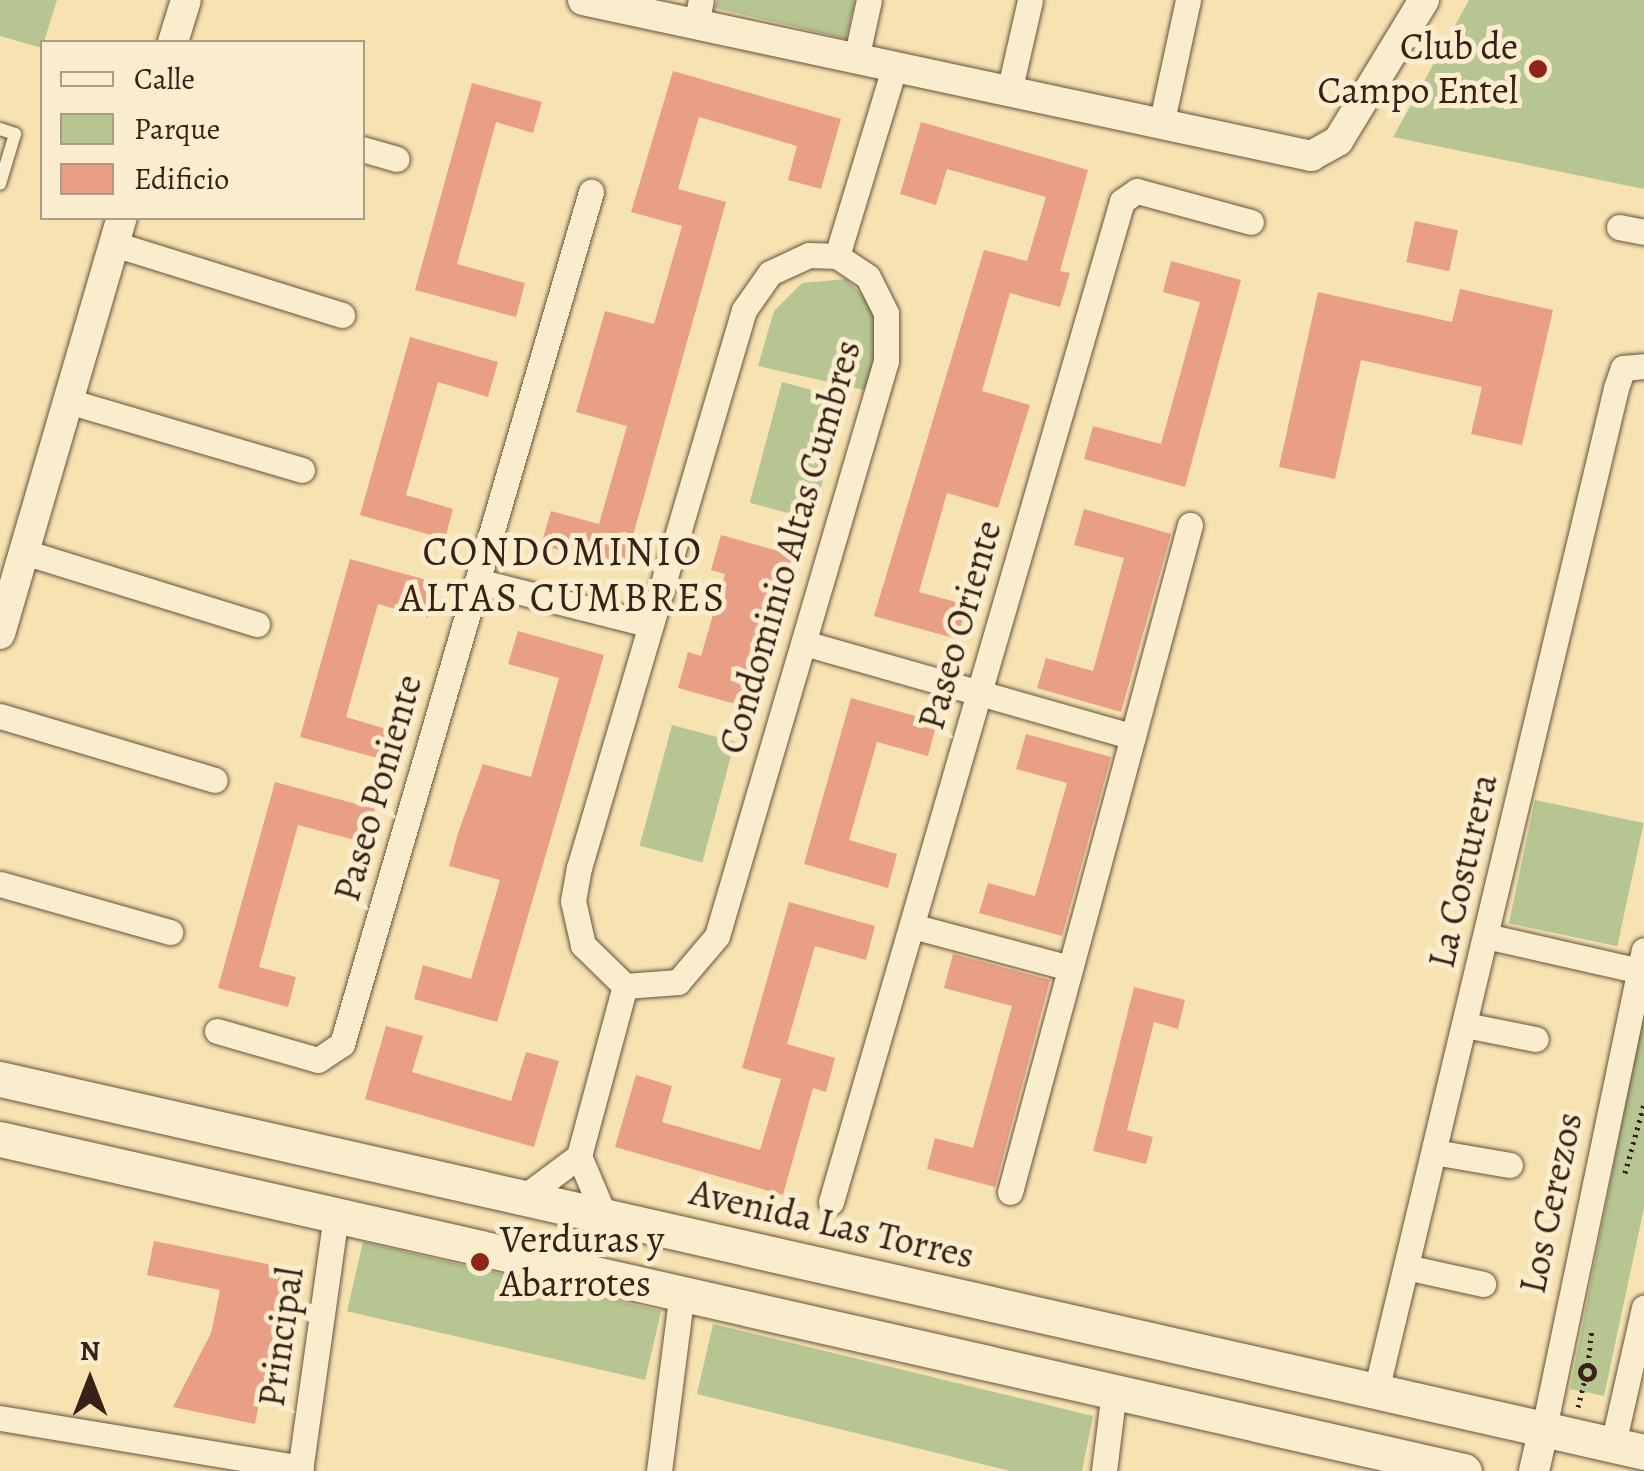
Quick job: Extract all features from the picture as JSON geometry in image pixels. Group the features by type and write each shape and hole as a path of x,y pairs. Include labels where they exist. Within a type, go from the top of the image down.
{"main road":[{"name":"Avenida Las Torres","path":"0,1079 1544,1428 1621,1456"},
{"path":"0,1139 1464,1471"},
{"path":"286,1203 282,1171 297,1147"},
{"path":"728,1302 749,1277 743,1247"}],"street":[{"path":"174,40 186,0"},
{"path":"582,0 698,12 894,68 1161,125 1322,154 1338,142 1424,0"},
{"path":"856,59 869,0"},
{"path":"1009,92 1030,0"},
{"path":"1161,125 1188,0"},
{"path":"524,1197 578,1156 625,986 590,958 573,901 750,296 782,265 836,256 894,68"},
{"path":"365,150 397,159"},
{"name":"Paseo Oriente","path":"831,1202 1124,197 1137,191 1251,222"},
{"name":"Paseo Poniente","path":"218,1031 318,1060 339,1050 591,192"},
{"path":"0,634 118,231 342,315"},
{"name":"Condominio Altas Cumbres","path":"625,986 678,982 717,936 804,643 889,345 875,287 836,256"},
{"name":"La Costurera","path":"1376,1390 1486,936 1634,367"},
{"path":"68,401 302,470"},
{"path":"1010,1192 1190,526"},
{"path":"24,552 257,624"},
{"path":"477,581 651,625"},
{"path":"804,643 1133,737"},
{"path":"0,716 215,780"},
{"path":"0,884 170,932"},
{"path":"912,926 1070,968"},
{"path":"1486,936 1642,964"},
{"name":"Los Cerezos","path":"1534,1471 1642,964"},
{"path":"1465,1025 1536,1039"},
{"path":"1434,1152 1510,1165"},
{"path":"578,1156 604,1215"},
{"name":"Principal","path":"301,1470 336,1214"},
{"path":"1406,1267 1483,1284"},
{"path":"659,1471 682,1292"},
{"path":"1621,1456 1644,1311"},
{"path":"1104,1471 1114,1391"},
{"path":"0,1418 301,1470"}],"lane":[{"path":"0,129 15,134 0,184"}],"green space":[{"path":"0,0 57,0 40,47 0,36"},
{"path":"717,0 855,0 846,39 715,8"},
{"name":"Club de Campo Entel","path":"1469,0 1644,0 1644,189 1393,137"},
{"path":"846,279 875,307 880,344 869,391 758,366 774,311 802,283"},
{"path":"782,382 845,399 812,520 750,503"},
{"path":"672,725 735,742 702,863 640,846"},
{"path":"1535,800 1644,823 1617,946 1509,923"},
{"path":"1644,1010 1644,1208 1604,1396 1570,1389"},
{"path":"363,1242 661,1311 645,1380 347,1311"},
{"path":"713,1324 1093,1416 1082,1471 1010,1471 697,1394"}],"building":[{"path":"673,71 841,119 821,189 788,180 797,146 699,117 678,189 726,202 624,568 541,545 551,511 599,524 627,426 576,412 605,311 654,324 682,226 631,212"},
{"path":"472,83 542,102 533,133 496,122 457,264 525,283 516,317 415,290"},
{"path":"921,122 1088,170 1060,271 1070,273 1060,307 1010,293 982,391 1030,405 998,508 947,493 919,592 967,605 957,639 874,616 984,250 1027,261 1046,197 947,169 936,205 900,194"},
{"path":"1415,221 1458,230 1449,271 1406,262"},
{"path":"1171,261 1241,280 1185,487 1084,459 1093,426 1161,444 1200,302 1163,292"},
{"path":"1460,289 1553,310 1522,445 1471,434 1482,387 1361,360 1335,479 1279,467 1318,292 1452,322"},
{"path":"410,337 498,362 488,397 438,382 406,495 453,509 445,539 360,515"},
{"path":"1084,509 1171,534 1121,712 1037,688 1046,658 1093,671 1124,558 1074,545"},
{"path":"721,535 793,555 750,708 678,688 688,652 701,656 725,574 711,570"},
{"path":"350,559 438,583 428,618 378,604 346,717 393,731 385,760 300,737"},
{"path":"518,631 604,655 497,1022 414,999 423,965 471,979 500,880 449,866 458,833 483,764 531,777 559,678 508,664"},
{"path":"851,698 937,722 928,756 877,742 849,840 897,854 888,888 804,864"},
{"path":"1026,734 1111,757 1062,936 979,913 988,883 1035,896 1067,783 1016,769"},
{"path":"275,782 375,809 366,843 298,825 259,967 296,977 288,1007 218,988"},
{"path":"789,902 875,926 866,960 815,946 787,1044 835,1058 826,1092 813,1088 783,1195 615,1147 636,1075 672,1086 662,1122 760,1150 781,1079 742,1068"},
{"path":"953,954 1050,980 995,1187 927,1169 935,1138 973,1148 1012,1006 944,988"},
{"path":"1134,987 1185,1000 1178,1029 1154,1022 1127,1130 1153,1137 1146,1164 1093,1151"},
{"path":"386,1026 423,1036 412,1072 511,1101 526,1052 559,1061 534,1147 365,1099"},
{"path":"154,1241 287,1268 255,1424 173,1407 211,1333 220,1290 147,1275"}],"place":[{"name":"Club de Campo Entel","path":"1538,69"},
{"name":"Verduras y Abarrotes","path":"480,1262"}],"district":[{"name":"CONDOMINIO ALTAS CUMBRES","path":"563,575"}]}
